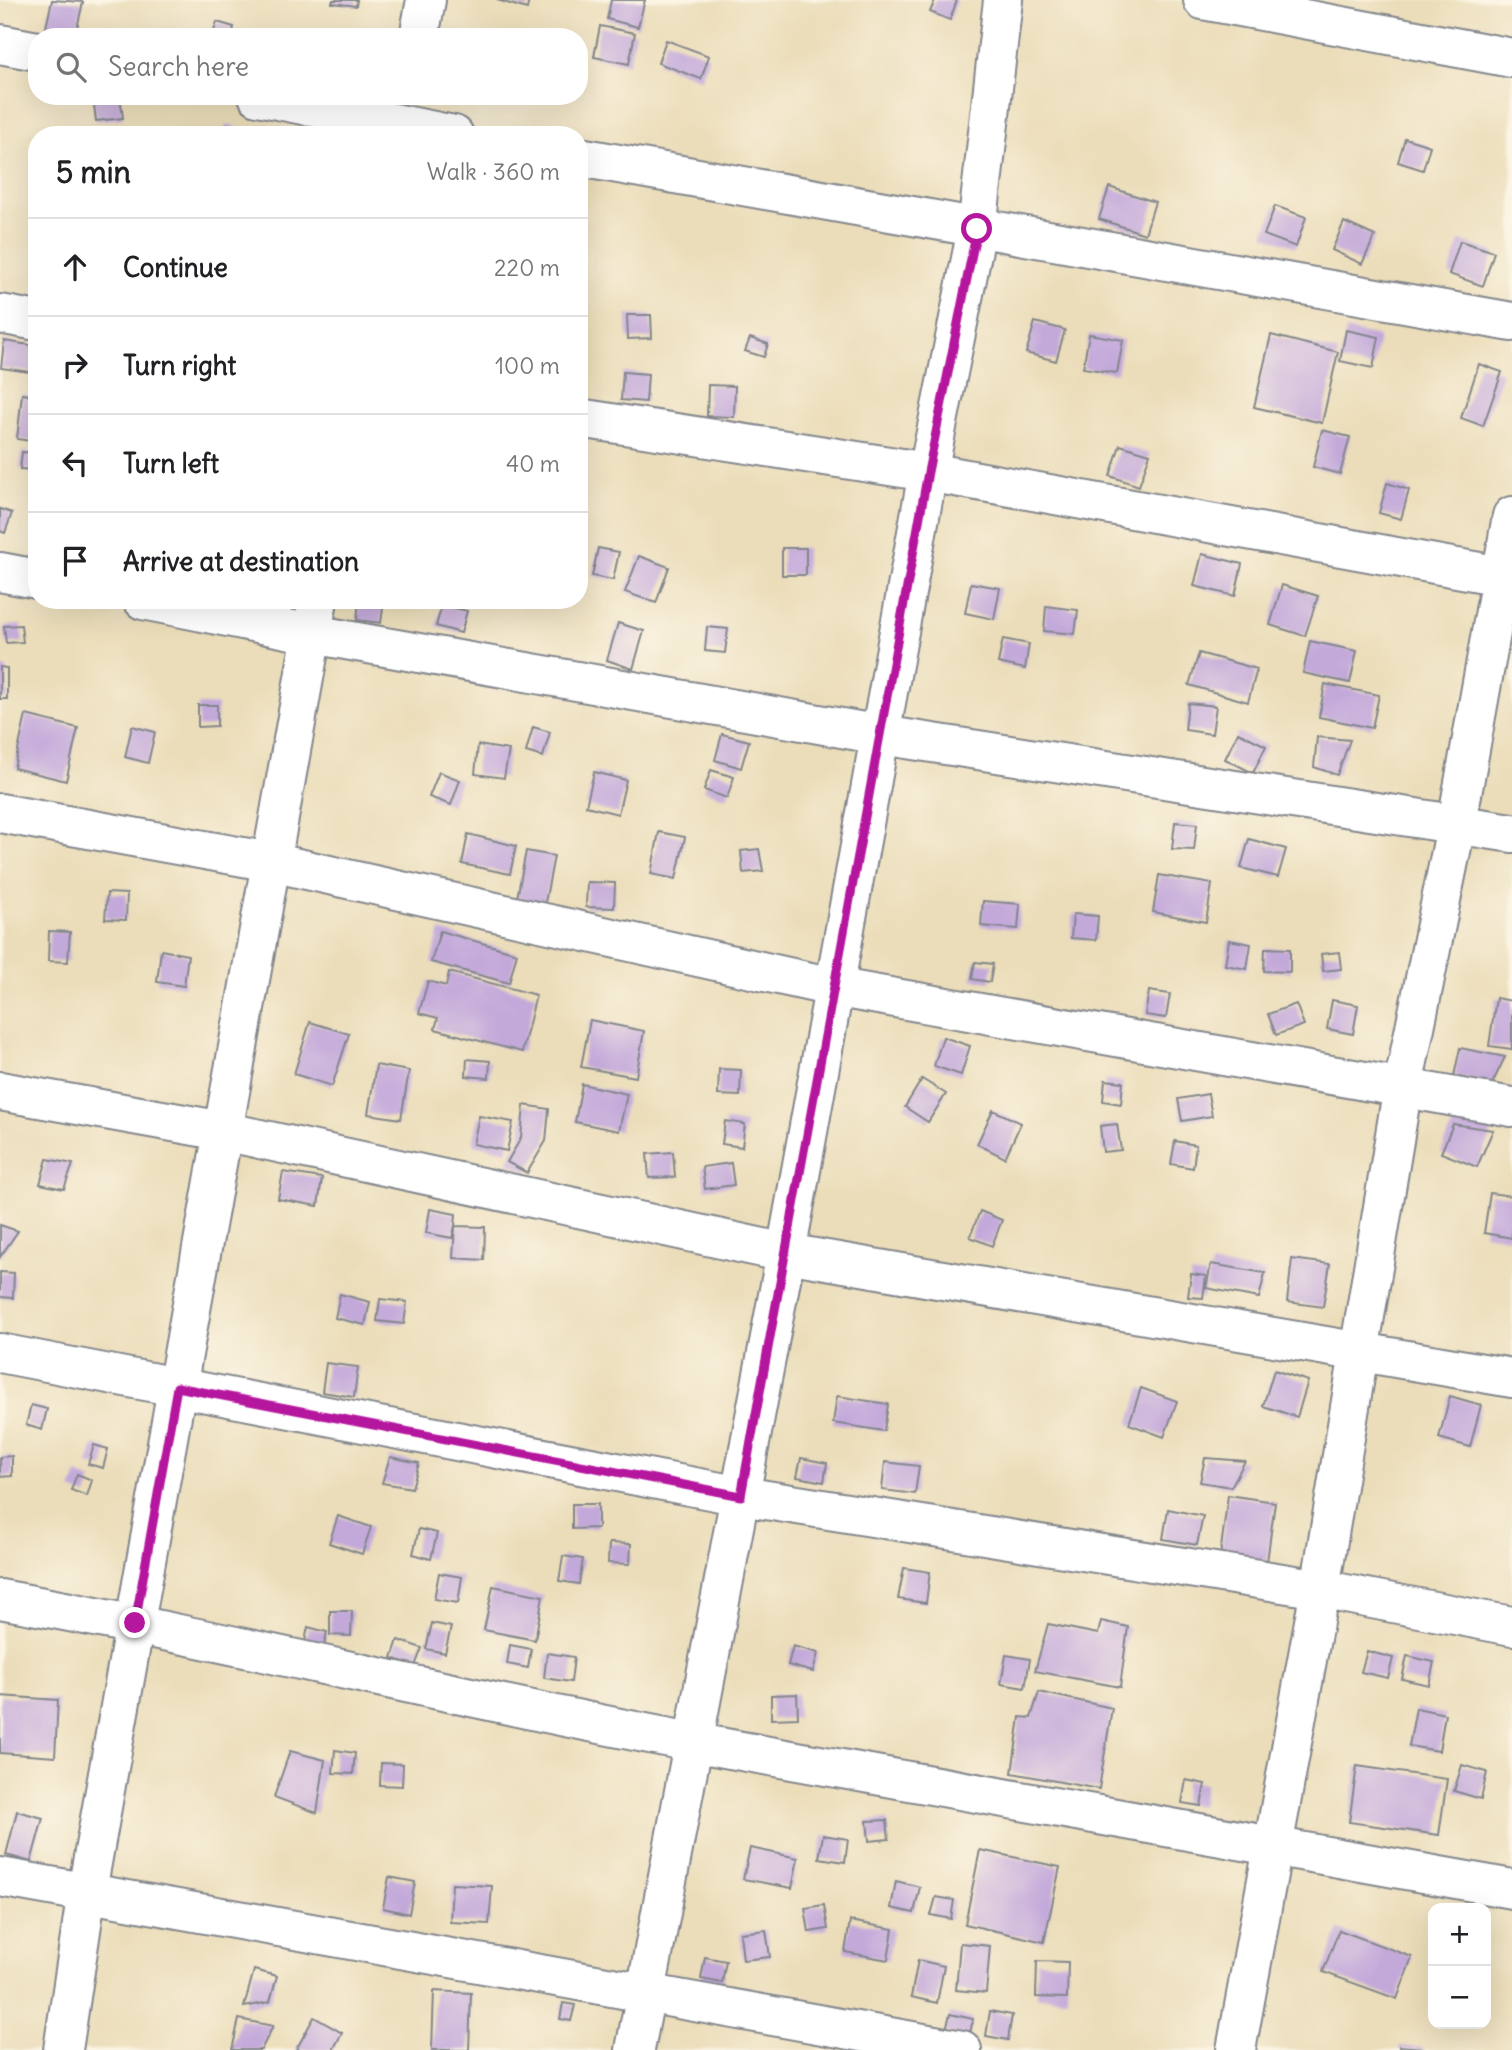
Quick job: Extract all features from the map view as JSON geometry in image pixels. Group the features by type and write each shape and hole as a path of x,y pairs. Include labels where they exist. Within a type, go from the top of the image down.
{"street":[{"path":"421,28 426,0"},
{"path":"635,2050 741,1496 928,472 977,229 1003,0"},
{"path":"1203,0 1512,58"},
{"path":"0,44 28,49"},
{"path":"315,105 404,119 426,126"},
{"path":"588,159 1512,322"},
{"path":"0,314 28,319"},
{"path":"588,419 928,472 1501,576"},
{"path":"1236,2050 1320,1589 1402,1086 1457,822 1512,516"},
{"path":"0,572 28,577"},
{"path":"234,609 315,617 880,735 1457,822 1512,833"},
{"path":"63,2050 87,1891 315,617"},
{"path":"0,813 271,862 833,987 1512,1107"},
{"path":"0,1091 223,1131 786,1253 1512,1378"},
{"path":"0,1353 741,1496 1320,1589 1512,1626"},
{"path":"0,1599 135,1623 694,1743 1273,1844 1512,1889"},
{"path":"0,1877 962,2050"}],"building":[{"path":"52,0 83,2 77,28 46,28"},
{"path":"333,0 357,0 356,6 332,3"},
{"path":"497,0 529,0 527,9"},
{"path":"611,0 645,0 638,27 607,19"},
{"path":"935,0 957,0 950,20 930,12"},
{"path":"217,22 234,27 234,28 215,28"},
{"path":"600,26 635,33 629,64 594,57"},
{"path":"666,40 709,56 701,79 658,63"},
{"path":"94,105 121,105 123,118 96,121"},
{"path":"1405,138 1430,146 1423,170 1398,162"},
{"path":"1109,187 1155,202 1145,234 1099,219"},
{"path":"1275,206 1306,217 1296,247 1264,235"},
{"path":"1344,222 1375,236 1362,264 1332,250"},
{"path":"1460,241 1494,252 1483,286 1449,274"},
{"path":"627,315 651,315 652,338 628,339"},
{"path":"1035,322 1065,330 1056,361 1026,353"},
{"path":"1346,330 1379,337 1373,368 1340,361"},
{"path":"1089,334 1123,340 1117,373 1083,368"},
{"path":"1271,335 1338,352 1322,423 1254,407"},
{"path":"750,338 768,344 764,357 745,351"},
{"path":"4,341 28,345 28,372 1,368"},
{"path":"1479,364 1502,372 1483,426 1461,418"},
{"path":"623,372 648,374 646,402 621,400"},
{"path":"708,385 735,386 734,417 707,416"},
{"path":"22,394 28,395 28,441 17,439"},
{"path":"1322,430 1350,437 1340,474 1313,467"},
{"path":"1120,445 1150,454 1139,486 1110,476"},
{"path":"22,452 28,452 28,469 20,469"},
{"path":"1387,483 1409,490 1401,519 1379,513"},
{"path":"0,509 12,513 5,533 0,531"},
{"path":"598,548 619,552 613,580 592,576"},
{"path":"782,548 806,548 806,575 782,575"},
{"path":"1202,554 1242,564 1235,596 1194,586"},
{"path":"639,556 669,567 656,603 625,592"},
{"path":"971,583 1000,588 994,619 965,613"},
{"path":"1282,585 1318,596 1305,636 1270,625"},
{"path":"1046,606 1078,610 1075,634 1044,631"},
{"path":"358,609 383,609 381,623 357,620"},
{"path":"441,609 467,611 461,633 436,626"},
{"path":"618,623 644,631 633,669 607,660"},
{"path":"21,625 23,642 6,643 4,626"},
{"path":"707,627 728,629 725,653 705,651"},
{"path":"1003,639 1029,644 1025,669 998,663"},
{"path":"1310,641 1357,651 1350,683 1303,673"},
{"path":"1199,653 1257,669 1248,702 1189,685"},
{"path":"0,667 7,668 7,699 0,699"},
{"path":"1325,684 1379,695 1372,728 1319,717"},
{"path":"1188,703 1216,706 1212,734 1185,730"},
{"path":"198,705 217,705 217,726 198,727"},
{"path":"26,715 78,728 66,781 14,768"},
{"path":"132,726 155,732 148,763 125,757"},
{"path":"533,727 550,732 543,757 526,752"},
{"path":"1238,732 1266,746 1253,773 1225,759"},
{"path":"722,734 749,741 741,768 715,760"},
{"path":"1317,737 1350,740 1337,775 1314,767"},
{"path":"478,745 509,750 504,778 475,774"},
{"path":"711,770 734,777 727,798 704,790"},
{"path":"439,772 460,780 451,805 429,797"},
{"path":"594,772 626,780 618,814 586,806"},
{"path":"1175,822 1197,824 1194,850 1172,849"},
{"path":"659,832 685,837 676,879 651,874"},
{"path":"468,834 516,846 510,874 462,864"},
{"path":"1249,839 1286,849 1278,877 1241,868"},
{"path":"759,849 763,871 743,873 741,851"},
{"path":"526,851 554,856 545,903 517,898"},
{"path":"1159,875 1212,884 1206,922 1153,912"},
{"path":"587,882 615,883 614,908 586,907"},
{"path":"107,893 127,894 126,920 105,919"},
{"path":"983,901 1020,904 1018,929 981,926"},
{"path":"1073,914 1098,916 1096,940 1071,938"},
{"path":"49,931 70,932 68,962 48,961"},
{"path":"440,931 517,953 509,983 431,962"},
{"path":"1229,940 1251,944 1247,969 1225,965"},
{"path":"1265,948 1290,949 1290,972 1264,971"},
{"path":"161,950 188,955 184,986 157,982"},
{"path":"1339,952 1341,969 1323,971 1321,954"},
{"path":"975,962 993,964 990,982 972,979"},
{"path":"449,972 536,995 522,1052 435,1029 438,1018 419,1013 428,981 446,986"},
{"path":"1149,991 1170,994 1166,1018 1145,1015"},
{"path":"1496,998 1512,1001 1512,1049 1489,1046"},
{"path":"1332,1000 1358,1005 1353,1034 1327,1029"},
{"path":"1296,1004 1304,1025 1276,1035 1268,1014"},
{"path":"590,1020 644,1031 636,1077 581,1067"},
{"path":"310,1022 349,1034 332,1086 294,1074"},
{"path":"943,1037 970,1046 961,1075 934,1066"},
{"path":"1460,1048 1505,1057 1492,1084 1454,1076"},
{"path":"467,1059 490,1061 489,1078 466,1076"},
{"path":"376,1065 409,1071 401,1119 368,1114"},
{"path":"719,1069 741,1070 740,1096 718,1095"},
{"path":"922,1079 946,1094 928,1122 905,1107"},
{"path":"1105,1080 1123,1082 1121,1104 1103,1101"},
{"path":"582,1084 627,1094 619,1131 575,1122"},
{"path":"1208,1094 1212,1116 1182,1121 1178,1099"},
{"path":"524,1105 549,1109 546,1141 527,1173 507,1162 521,1138"},
{"path":"993,1110 1021,1123 1005,1158 977,1144"},
{"path":"479,1116 513,1122 507,1151 473,1144"},
{"path":"725,1121 745,1124 742,1147 722,1144"},
{"path":"1117,1124 1121,1150 1103,1152 1100,1126"},
{"path":"1453,1124 1493,1130 1477,1167 1441,1153"},
{"path":"1175,1141 1196,1145 1193,1168 1171,1164"},
{"path":"673,1152 675,1177 649,1178 647,1154"},
{"path":"47,1159 73,1164 64,1189 40,1184"},
{"path":"731,1163 734,1185 705,1189 702,1167"},
{"path":"283,1172 322,1178 318,1206 278,1199"},
{"path":"1490,1193 1512,1196 1512,1238 1484,1233"},
{"path":"430,1209 456,1214 452,1238 426,1233"},
{"path":"980,1211 1002,1220 992,1246 970,1237"},
{"path":"0,1225 18,1231 0,1257"},
{"path":"455,1226 485,1227 484,1260 453,1258"},
{"path":"1292,1259 1330,1264 1323,1307 1287,1302"},
{"path":"1211,1264 1265,1273 1259,1298 1206,1288"},
{"path":"0,1272 14,1273 13,1298 0,1297"},
{"path":"1191,1274 1206,1276 1203,1298 1188,1297"},
{"path":"340,1294 370,1302 365,1325 335,1318"},
{"path":"380,1299 407,1302 404,1324 377,1321"},
{"path":"326,1363 358,1367 354,1397 322,1392"},
{"path":"1274,1370 1308,1381 1297,1417 1263,1406"},
{"path":"1141,1388 1177,1401 1164,1437 1129,1424"},
{"path":"837,1396 888,1404 884,1431 833,1423"},
{"path":"1450,1396 1481,1405 1470,1447 1439,1438"},
{"path":"31,1405 47,1409 42,1430 26,1425"},
{"path":"94,1445 108,1449 103,1468 88,1464"},
{"path":"12,1456 12,1476 0,1477 0,1457"},
{"path":"390,1457 419,1463 412,1488 382,1483"},
{"path":"801,1458 827,1463 824,1482 797,1477"},
{"path":"1205,1458 1245,1461 1231,1487 1200,1482"},
{"path":"885,1462 919,1466 915,1494 882,1490"},
{"path":"77,1474 92,1480 87,1496 71,1490"},
{"path":"1228,1495 1275,1502 1267,1562 1220,1556"},
{"path":"572,1504 598,1504 598,1528 572,1529"},
{"path":"1168,1509 1203,1516 1197,1545 1163,1539"},
{"path":"338,1516 371,1527 362,1554 329,1543"},
{"path":"419,1529 437,1533 431,1559 413,1554"},
{"path":"609,1543 631,1544 630,1564 608,1563"},
{"path":"563,1556 583,1559 579,1584 559,1581"},
{"path":"904,1568 930,1572 926,1603 898,1599"},
{"path":"439,1573 462,1577 458,1603 434,1599"},
{"path":"493,1586 543,1596 535,1640 484,1630"},
{"path":"330,1611 352,1611 351,1636 330,1635"},
{"path":"1101,1621 1128,1627 1120,1687 1035,1671 1048,1624 1098,1634"},
{"path":"432,1623 451,1627 445,1653 426,1649"},
{"path":"308,1627 327,1632 323,1651 304,1646"},
{"path":"398,1640 422,1648 415,1666 392,1658"},
{"path":"510,1645 531,1649 528,1668 507,1664"},
{"path":"793,1646 818,1653 813,1672 788,1665"},
{"path":"1367,1651 1393,1658 1388,1678 1361,1672"},
{"path":"547,1653 574,1657 571,1682 544,1678"},
{"path":"1006,1655 1030,1659 1025,1688 1001,1684"},
{"path":"1407,1656 1434,1662 1429,1685 1402,1679"},
{"path":"1039,1692 1112,1708 1099,1789 1012,1773 1020,1717 1031,1718"},
{"path":"797,1694 798,1718 771,1719 771,1695"},
{"path":"0,1696 58,1700 55,1757 0,1753"},
{"path":"1416,1708 1445,1714 1439,1751 1409,1746"},
{"path":"335,1750 355,1753 353,1774 333,1773"},
{"path":"290,1751 325,1760 317,1813 274,1797"},
{"path":"381,1763 403,1764 402,1786 380,1785"},
{"path":"1462,1765 1487,1772 1481,1799 1454,1791"},
{"path":"1357,1766 1447,1779 1439,1835 1349,1822"},
{"path":"1186,1780 1205,1784 1201,1806 1182,1803"},
{"path":"17,1811 43,1818 31,1862 6,1855"},
{"path":"887,1820 889,1839 869,1841 867,1821"},
{"path":"823,1835 848,1839 845,1862 819,1858"},
{"path":"750,1848 798,1858 792,1888 743,1879"},
{"path":"980,1850 1060,1867 1044,1942 965,1924"},
{"path":"389,1877 415,1882 409,1914 383,1908"},
{"path":"896,1881 920,1887 914,1913 891,1908"},
{"path":"452,1884 492,1886 489,1924 450,1922"},
{"path":"936,1897 954,1900 951,1919 931,1915"},
{"path":"824,1905 828,1929 809,1932 805,1908"},
{"path":"850,1921 893,1929 888,1960 845,1952"},
{"path":"766,1930 770,1957 743,1960 740,1933"},
{"path":"1339,1930 1412,1957 1397,1999 1323,1972"},
{"path":"960,1943 990,1946 986,1993 956,1990"},
{"path":"705,1957 726,1961 722,1983 701,1979"},
{"path":"918,1960 944,1966 937,2003 911,1997"},
{"path":"1037,1961 1068,1962 1067,1998 1036,1997"},
{"path":"254,1970 277,1976 270,2002 244,2007"},
{"path":"434,1991 471,1993 469,2050 432,2050"},
{"path":"563,2003 575,2005 571,2021 560,2019"},
{"path":"990,2011 1012,2015 1008,2040 986,2036"},
{"path":"950,2014 973,2019 969,2038 945,2033"},
{"path":"314,2017 342,2033 333,2050 296,2050"},
{"path":"239,2019 273,2026 261,2050 232,2050"},
{"path":"1399,2046 1423,2048 1423,2050 1399,2050"}],"route":[{"path":"135,1623 177,1387 741,1496 928,472 977,229"}]}
